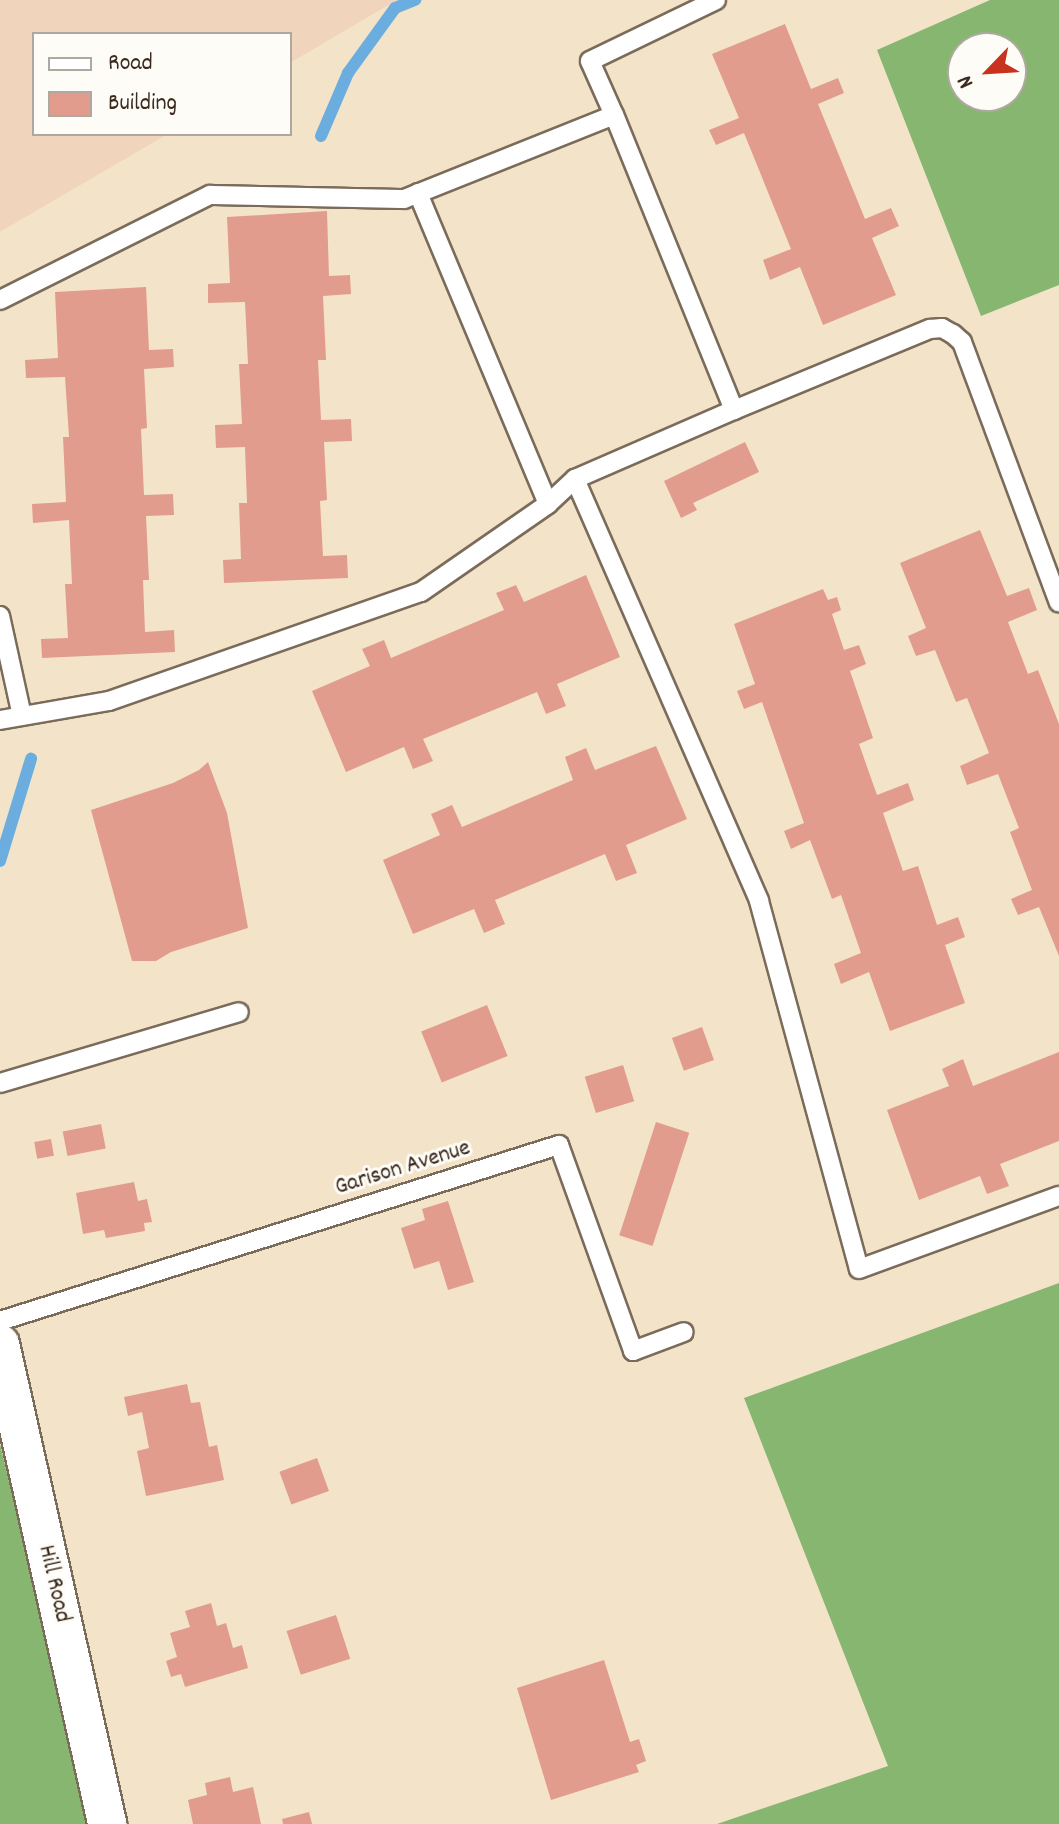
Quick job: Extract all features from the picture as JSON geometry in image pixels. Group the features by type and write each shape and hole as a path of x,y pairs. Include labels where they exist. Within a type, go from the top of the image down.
{"street":[{"name":"Hill Road","path":"0,1344 6,1403 107,1824"}],"lane":[{"path":"716,0 590,61 734,410"},
{"path":"0,300 210,195 404,199 614,115"},
{"path":"418,193 548,504"},
{"path":"0,720 109,701 421,592 548,504 575,479 930,329 942,328 962,342 1059,603"},
{"path":"575,479 759,901 859,1269 1059,1196"},
{"path":"0,616 22,716"},
{"path":"0,1083 239,1012"},
{"name":"Garison Avenue","path":"0,1321 559,1145 633,1351 684,1332"}],"shaded area":[{"path":"0,0 397,0 292,62 292,32 32,32 32,136 165,136 0,232"}],"green space":[{"path":"990,0 1059,0 1059,285 981,316 877,50"},
{"path":"1059,1283 1059,1824 717,1824 888,1766 744,1398"},
{"path":"0,1444 92,1824 0,1824"}],"building":[{"path":"785,24 811,89 838,78 844,93 818,104 865,219 891,208 899,226 872,238 896,295 823,325 800,267 770,280 763,260 791,249 744,133 716,145 709,130 739,118 712,54"},
{"path":"327,211 329,276 350,275 351,294 323,296 326,360 318,360 321,420 351,419 352,441 324,442 327,500 320,501 323,556 347,555 348,578 224,583 223,560 241,559 239,503 247,503 245,447 216,448 215,425 242,424 239,364 248,364 245,302 208,303 208,284 230,283 227,217"},
{"path":"146,287 149,350 173,349 174,367 144,369 147,428 141,429 144,495 173,494 174,515 146,516 149,580 143,580 145,632 174,630 175,652 42,658 41,639 68,638 65,584 72,584 69,520 33,523 32,504 66,502 63,437 69,437 65,377 26,378 25,360 58,358 55,292"},
{"path":"745,442 759,472 693,503 697,510 681,518 664,481"},
{"path":"980,530 1007,596 1029,588 1037,610 1008,622 1028,674 1038,670 1059,724 1059,956 1039,907 1018,915 1011,899 1032,890 1010,832 1019,828 998,774 967,785 960,766 989,753 967,698 956,702 935,650 916,656 908,636 926,628 900,563"},
{"path":"586,575 620,657 557,684 566,706 546,714 537,692 423,739 433,761 413,769 404,747 346,772 312,691 370,666 362,649 384,640 391,658 504,610 496,593 516,585 524,602"},
{"path":"823,589 828,600 837,597 841,610 832,614 844,650 859,645 866,664 850,671 873,738 859,744 877,795 908,783 914,800 883,813 903,871 918,866 937,925 958,917 965,937 945,945 965,1003 890,1031 869,972 841,984 834,964 861,953 841,895 832,899 810,840 791,849 784,831 804,823 762,702 744,709 737,691 755,684 734,624"},
{"path":"656,746 687,819 626,845 637,873 616,881 605,854 495,900 505,924 484,933 474,909 413,934 383,860 440,835 431,814 452,805 462,827 573,780 565,757 586,748 595,770"},
{"path":"208,762 227,813 248,928 171,952 156,961 132,961 91,810 173,783"},
{"path":"487,1005 508,1056 442,1083 421,1032"},
{"path":"702,1027 714,1060 684,1071 672,1038"},
{"path":"1059,1052 1059,1141 1000,1164 1009,1186 987,1194 980,1176 919,1200 887,1110 949,1086 942,1069 963,1059 973,1086"},
{"path":"623,1065 634,1101 596,1113 585,1077"},
{"path":"656,1122 689,1133 653,1246 619,1235"},
{"path":"101,1124 106,1149 67,1156 63,1131"},
{"path":"51,1139 54,1156 37,1159 34,1142"},
{"path":"134,1182 138,1201 147,1199 152,1222 144,1223 145,1231 106,1238 104,1230 83,1234 76,1193"},
{"path":"448,1201 474,1282 448,1290 439,1261 414,1269 401,1228 425,1220 422,1209"},
{"path":"187,1384 191,1403 200,1402 209,1447 217,1445 224,1480 146,1496 137,1451 149,1448 142,1412 128,1416 124,1397"},
{"path":"317,1458 329,1491 291,1505 279,1472"},
{"path":"211,1603 217,1626 226,1623 233,1648 242,1645 248,1668 185,1687 181,1674 171,1677 166,1661 177,1657 170,1633 190,1627 185,1611"},
{"path":"336,1615 350,1659 301,1675 287,1631"},
{"path":"604,1660 630,1742 639,1739 646,1761 636,1765 639,1772 551,1800 517,1688"},
{"path":"230,1777 233,1792 253,1787 261,1824 193,1824 188,1800 207,1795 205,1783"},
{"path":"309,1812 312,1824 283,1824 282,1819"}],"waterway":[{"path":"321,136 348,73 395,8 415,0"},
{"path":"0,861 31,759"}]}
